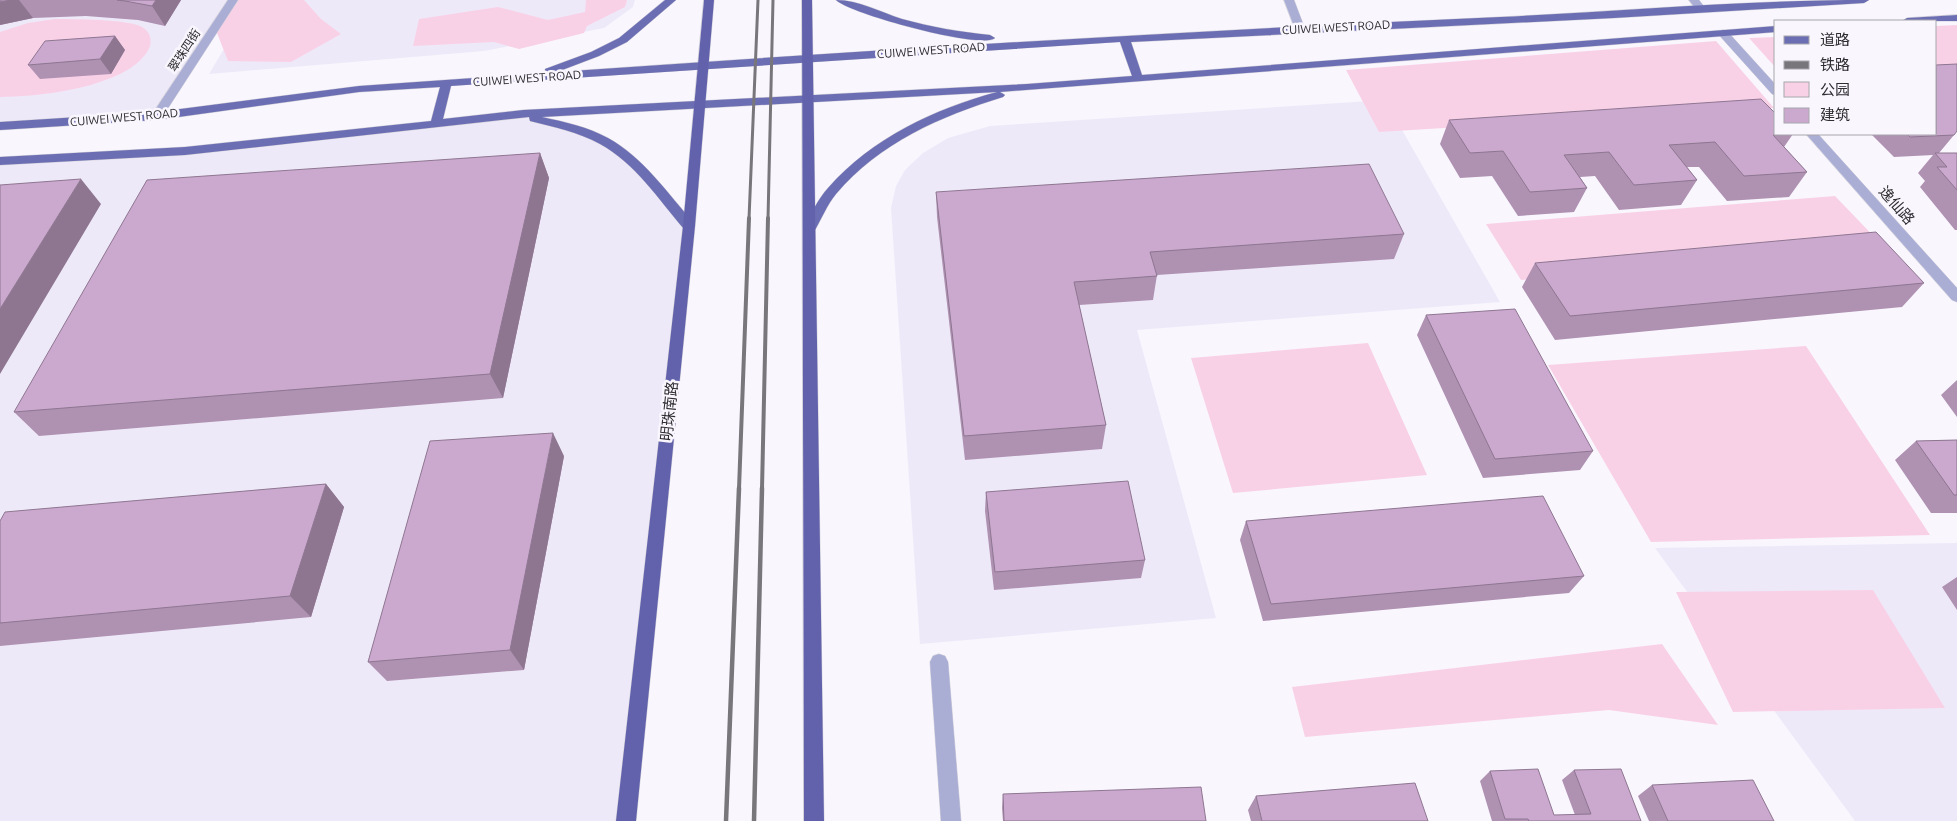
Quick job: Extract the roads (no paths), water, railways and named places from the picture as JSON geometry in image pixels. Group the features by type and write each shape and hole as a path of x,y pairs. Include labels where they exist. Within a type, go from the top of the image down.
{"highway":[{"name":"明珠南路","path":"626,821 689,226 709,0"},
{"path":"807,0 814,821"}],"main road":[{"path":"531,77 595,54 623,40 671,0"},
{"path":"842,0 891,20 922,29 958,36 1044,42"},
{"name":"CUIWEI WEST ROAD","path":"0,126 157,116 359,89 703,65 1044,42 1125,40 1300,29 1604,16 1698,4 1864,0"},
{"path":"1924,20 1957,18"},
{"path":"0,161 185,150 522,114 1027,87 1774,29"},
{"path":"1125,40 1138,78"},
{"path":"436,122 446,84"},
{"path":"810,227 832,191 862,162 913,126 964,105 1027,87"},
{"path":"522,114 580,131 612,146 636,165 689,226"}],"street":[{"name":"翠珠四街","path":"157,116 233,0"},
{"path":"1289,0 1300,29"},
{"path":"1723,33 1774,90"},
{"name":"逸仙路","path":"1813,135 1957,298"},
{"path":"939,662 952,821"}],"railway":[{"path":"749,219 758,0"},
{"path":"768,219 773,0"},
{"path":"739,489 749,218"},
{"path":"762,489 768,218"},
{"path":"726,821 739,488"},
{"path":"754,821 762,488"}]}
